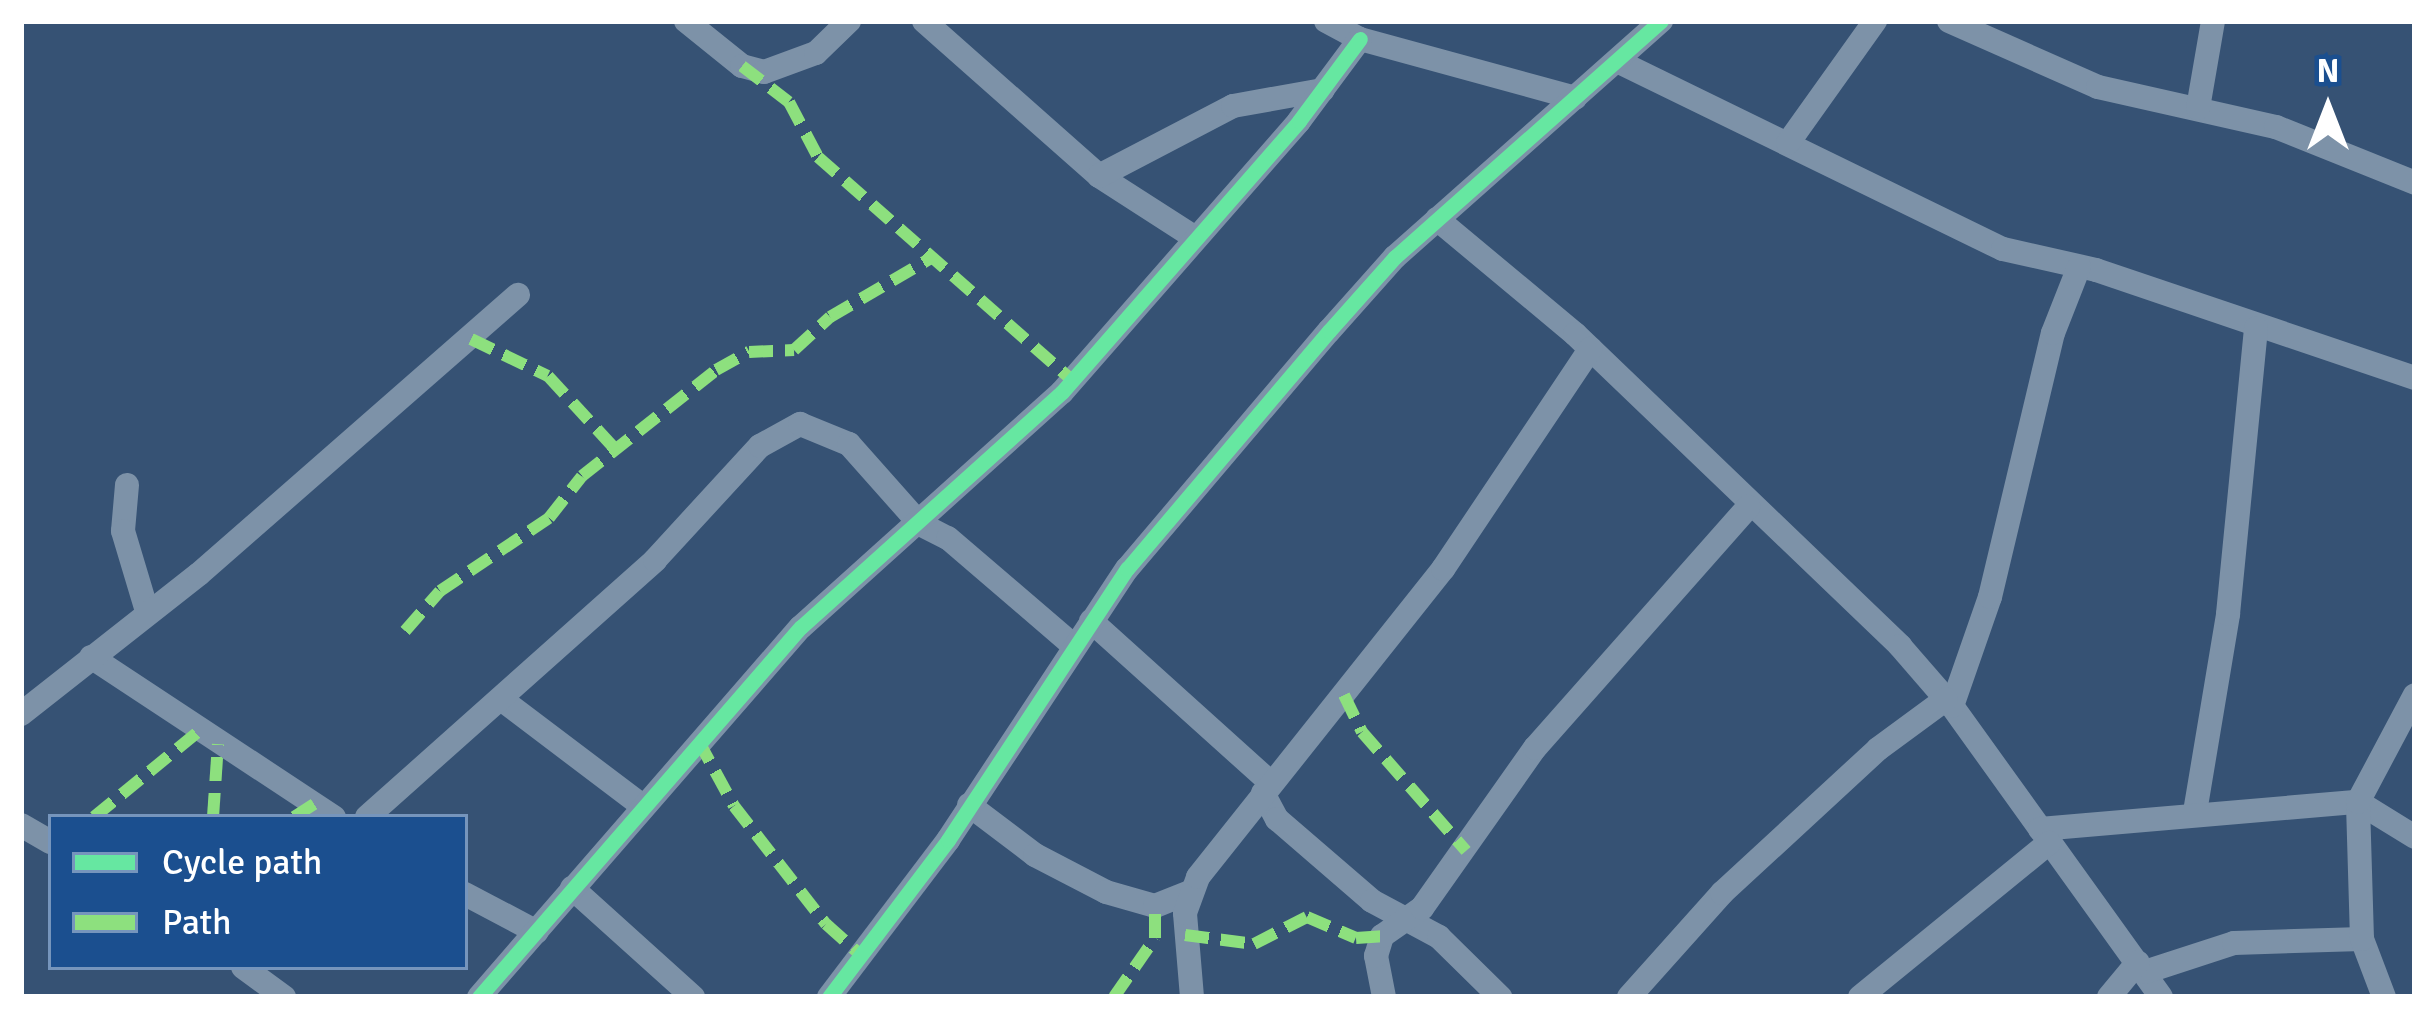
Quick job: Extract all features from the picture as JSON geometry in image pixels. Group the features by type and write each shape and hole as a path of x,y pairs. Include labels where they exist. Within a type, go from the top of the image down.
{"street":[{"path":"686,21 742,67 764,72 816,52 849,21"},
{"path":"924,21 1099,176 1194,237"},
{"path":"1326,21 1360,39 1574,98"},
{"path":"829,997 969,805 1091,621 1328,331 1437,219 1661,21"},
{"path":"1788,143 1875,21"},
{"path":"1949,21 2098,87 2276,127 2415,183"},
{"path":"2198,108 2213,21"},
{"path":"479,997 641,806 851,575 920,524 1062,392 1324,90 1360,39"},
{"path":"1617,62 2003,249 2079,267 2415,378"},
{"path":"1099,176 1233,106 1324,90"},
{"path":"1437,219 1590,349 1949,702 2161,997"},
{"path":"1629,997 1722,893 1878,749 1949,702 1990,597 2053,333 2079,267"},
{"path":"21,715 518,295"},
{"path":"2195,812 2228,614 2257,328"},
{"path":"969,805 1035,855 1106,892 1155,906 1190,892 1443,569 1590,349"},
{"path":"370,814 655,560 760,446 800,424 850,444 920,524 960,548 1074,646"},
{"path":"127,485 124,531 148,611"},
{"path":"1384,997 1378,946 1454,868 1535,748 1748,507"},
{"path":"1091,621 1267,788 1277,819 1405,920 1439,937 1500,997"},
{"path":"91,657 329,814"},
{"path":"2384,997 2362,939 2358,802 2415,695"},
{"path":"501,699 641,806"},
{"path":"1860,997 2044,836 2195,812 2358,802 2415,838"},
{"path":"21,825 48,840"},
{"path":"572,888 693,997"},
{"path":"1190,892 1192,997"},
{"path":"468,896 537,932"},
{"path":"2109,997 2141,967 2234,943 2362,939"},
{"path":"247,970 284,997"}],"marked path":[{"path":"742,66 789,102 818,157 1072,380"},
{"path":"405,631 440,591 549,518 582,476 716,370 749,352 794,350 830,317 931,258"},
{"path":"471,339 548,376 616,450"},
{"path":"1344,695 1362,732 1466,851"},
{"path":"98,814 199,731"},
{"path":"698,740 734,806 826,924 864,958"},
{"path":"213,814 218,744"},
{"path":"299,814 314,804"},
{"path":"1114,997 1155,938 1155,906"},
{"path":"1185,935 1254,944 1307,917 1356,938 1382,936"}],"cycle path":[{"path":"829,997 948,840 1127,569 1329,331 1395,257 1661,21"},
{"path":"479,997 801,627 1062,392 1299,121 1360,39"}]}
